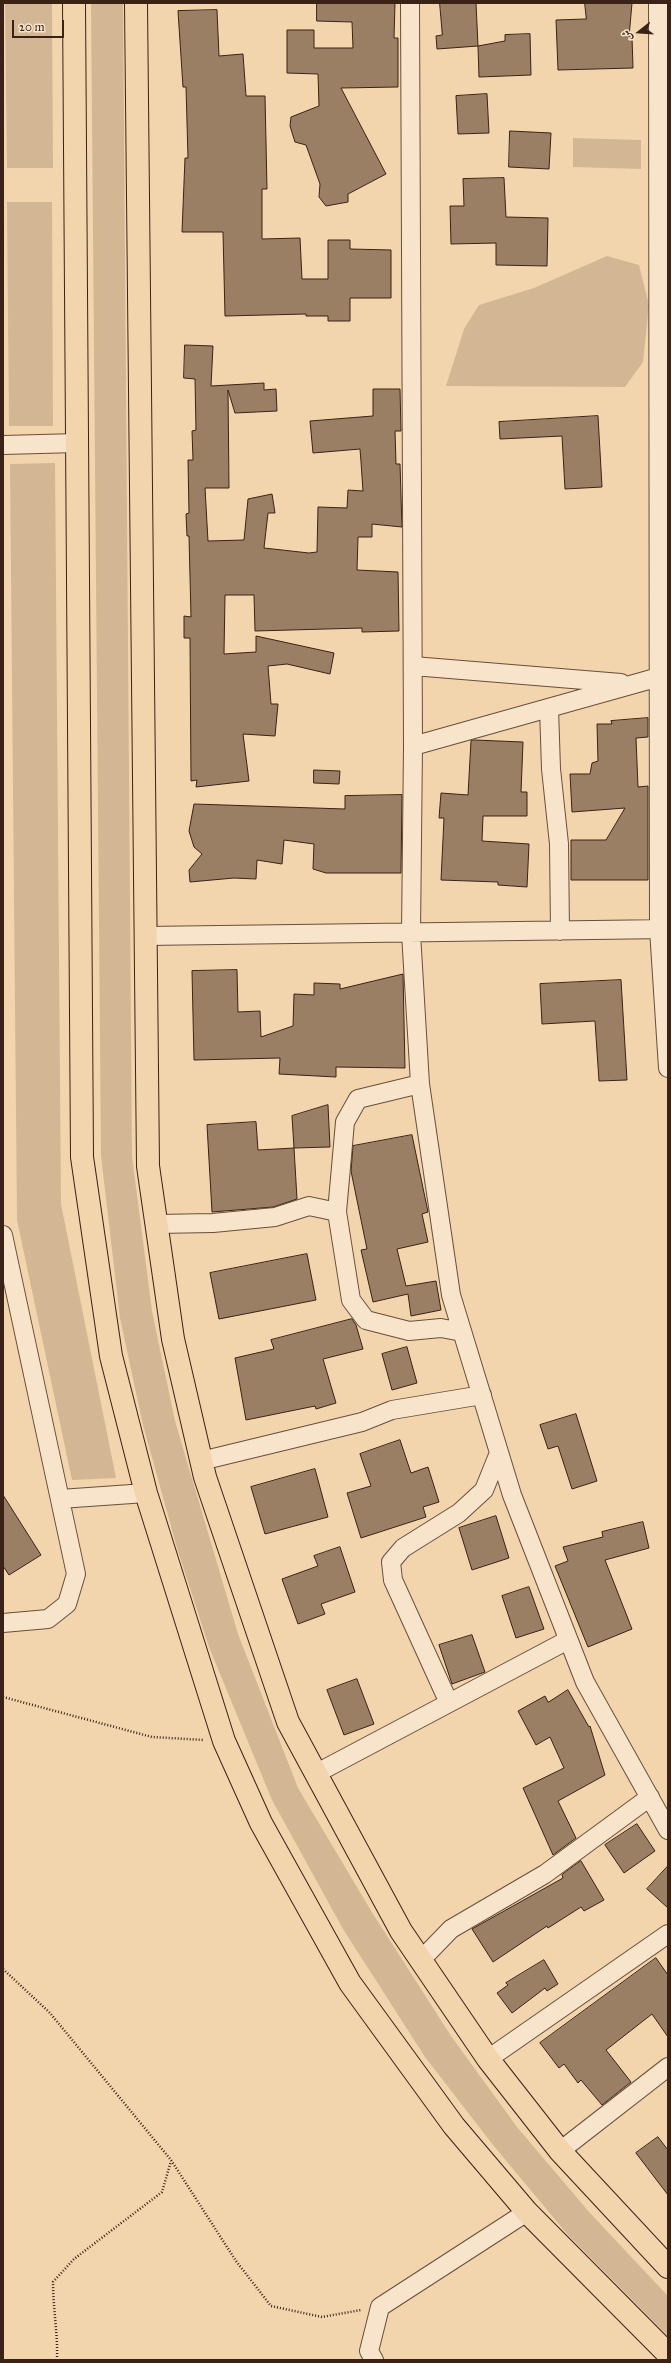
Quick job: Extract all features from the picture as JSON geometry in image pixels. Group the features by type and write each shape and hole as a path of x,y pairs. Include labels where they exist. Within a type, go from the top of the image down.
{"main road":[{"path":"74,3 82,1157 111,1356 146,1493 224,1741 261,1823 350,1983 454,2126 527,2212 668,2354"},
{"path":"136,3 144,936 148,1166 173,1340 201,1461 288,1722 401,1931 488,2058 560,2151 668,2267"}],"street":[{"path":"410,3 413,666 411,933 420,1084 451,1295 512,1495 585,1682 668,1830"},
{"path":"658,3 663,75 663,639 659,677 668,1068"},
{"path":"3,445 78,443"},
{"path":"413,666 634,684"},
{"path":"413,746 659,677"},
{"path":"549,708 551,769 559,844 560,930"},
{"path":"144,936 664,929"},
{"path":"420,1084 358,1099 345,1122 336,1212 351,1300 366,1320 409,1331 440,1328 462,1332"},
{"path":"156,1224 213,1223 276,1217 309,1206 336,1212"},
{"path":"3,1235 76,1574 67,1604 48,1619 3,1623"},
{"path":"201,1461 362,1422 392,1410 482,1395"},
{"path":"449,1703 393,1580 391,1562 403,1548 459,1513 484,1490 499,1453"},
{"path":"60,1499 146,1493"},
{"path":"315,1774 568,1640"},
{"path":"421,1960 451,1929 545,1874 650,1797"},
{"path":"488,2058 668,1934"},
{"path":"560,2151 668,2068"},
{"path":"374,2360 369,2351 380,2307 527,2212"}],"path":[{"path":"3,1697 152,1737 224,1741"},
{"path":"3,1968 50,2013 171,2160 236,2261 271,2306 322,2317 380,2307"},
{"path":"57,2360 58,2340 53,2308 52,2282 74,2259 162,2192 171,2160"}],"shaded area":[{"path":"5,3 52,3 53,168 7,168"},
{"path":"91,3 123,3 132,1156 152,1311 175,1421 238,1634 298,1788 373,1914 451,2036 517,2127 590,2213 668,2296 668,2336 568,2235 493,2145 425,2057 343,1929 272,1800 209,1647 177,1548 143,1425 120,1318 101,1156"},
{"path":"573,138 641,140 641,169 573,167"},
{"path":"7,202 52,202 53,426 9,426"},
{"path":"607,256 639,265 649,305 643,362 625,387 446,386 464,329 479,305 534,288"},
{"path":"55,463 61,1204 116,1478 72,1480 17,1220 10,464"}],"building":[{"path":"317,3 395,3 394,38 398,38 398,87 341,88 386,174 348,194 348,202 326,206 319,197 320,184 306,145 295,142 290,126 291,117 319,106 318,74 287,73 287,30 314,30 314,48 353,48 352,22 317,21"},
{"path":"440,3 476,3 478,46 437,49 436,36 442,35"},
{"path":"585,3 632,3 629,37 632,37 633,68 558,70 556,20 586,19"},
{"path":"217,10 219,56 243,54 246,96 265,96 267,189 262,189 262,239 300,238 302,279 328,279 328,240 350,240 350,249 391,250 391,298 350,298 350,321 328,321 328,316 306,316 306,314 225,316 223,232 182,232 185,158 188,158 186,87 183,87 178,11"},
{"path":"530,34 531,75 479,77 478,46 505,41 505,35"},
{"path":"487,94 489,133 458,134 456,96"},
{"path":"510,131 551,133 549,169 509,167"},
{"path":"504,178 506,217 548,218 547,266 496,265 496,243 451,244 450,206 464,206 463,179"},
{"path":"185,345 213,346 211,386 264,383 264,390 276,389 277,411 235,413 228,390 229,488 205,488 208,541 244,540 248,499 272,494 275,513 268,513 264,548 309,553 317,552 318,507 347,508 348,490 363,491 360,449 313,453 310,421 373,416 373,389 400,389 401,431 395,431 396,464 400,464 402,527 372,524 372,537 358,537 357,570 398,572 399,631 362,632 362,628 255,631 254,595 225,595 224,654 256,652 256,636 334,653 330,674 287,664 268,666 271,704 278,704 275,736 243,734 249,781 196,787 197,780 191,781 190,638 184,638 184,616 191,617 189,536 187,536 186,514 189,513 188,460 193,460 192,431 196,430 195,379 184,378"},
{"path":"598,416 602,487 565,489 562,436 500,439 499,422"},
{"path":"648,718 648,737 636,738 638,787 648,786 648,880 571,880 571,840 606,840 625,808 572,812 570,774 590,774 592,763 598,761 597,724 612,724 611,721"},
{"path":"471,741 523,742 521,792 527,792 527,816 483,816 482,841 529,844 527,887 498,885 498,882 441,880 444,818 439,818 441,793 468,795"},
{"path":"314,770 340,771 339,784 314,783"},
{"path":"402,795 401,873 326,873 313,869 314,844 284,840 282,864 257,860 256,879 234,878 190,882 189,870 202,854 194,847 189,831 194,804 345,809 345,796"},
{"path":"237,970 238,1012 260,1011 261,1037 293,1026 294,994 314,995 314,983 340,984 340,989 403,974 405,1068 336,1067 336,1077 279,1074 280,1058 194,1060 192,971"},
{"path":"621,980 627,1080 599,1081 595,1021 542,1024 540,984"},
{"path":"328,1105 330,1147 294,1148 292,1116"},
{"path":"256,1122 258,1150 294,1148 297,1199 273,1207 212,1212 207,1125"},
{"path":"412,1135 428,1212 422,1214 428,1242 397,1249 406,1286 436,1281 441,1310 411,1316 408,1294 373,1302 361,1250 367,1249 351,1171 353,1146"},
{"path":"307,1254 316,1300 219,1319 210,1273"},
{"path":"352,1319 356,1325 363,1349 323,1359 336,1403 316,1409 315,1406 246,1420 235,1358 274,1349 271,1340"},
{"path":"407,1347 417,1383 392,1390 382,1354"},
{"path":"576,1414 597,1481 572,1489 558,1446 548,1449 540,1425"},
{"path":"400,1440 411,1473 428,1467 439,1502 423,1507 426,1517 361,1538 347,1493 371,1486 360,1454"},
{"path":"315,1469 328,1517 265,1534 251,1487"},
{"path":"3,1495 41,1555 9,1575 3,1566"},
{"path":"496,1516 509,1558 472,1570 459,1528"},
{"path":"643,1522 649,1548 605,1560 632,1629 588,1647 555,1566 568,1561 563,1547 603,1537 602,1532"},
{"path":"340,1547 355,1592 321,1604 325,1614 298,1624 282,1579 318,1566 314,1556"},
{"path":"529,1587 544,1629 516,1638 502,1596"},
{"path":"472,1635 485,1672 452,1684 439,1645"},
{"path":"357,1679 374,1724 344,1735 327,1690"},
{"path":"568,1690 589,1727 590,1726 605,1775 558,1801 576,1838 553,1855 523,1788 564,1768 550,1737 536,1745 518,1711 545,1696 548,1702"},
{"path":"637,1824 655,1851 624,1873 605,1845"},
{"path":"581,1861 604,1900 584,1911 581,1907 548,1928 547,1926 493,1962 472,1929 563,1878 562,1875"},
{"path":"668,1866 668,1908 647,1889"},
{"path":"656,1958 668,1975 668,2037 652,2014 606,2050 631,2082 602,2105 581,2080 578,2083 564,2064 559,2068 540,2043"},
{"path":"544,1960 558,1984 547,1991 545,1988 512,2013 497,1993 508,1985 506,1983"},
{"path":"658,2137 668,2150 668,2195 636,2153"}]}
